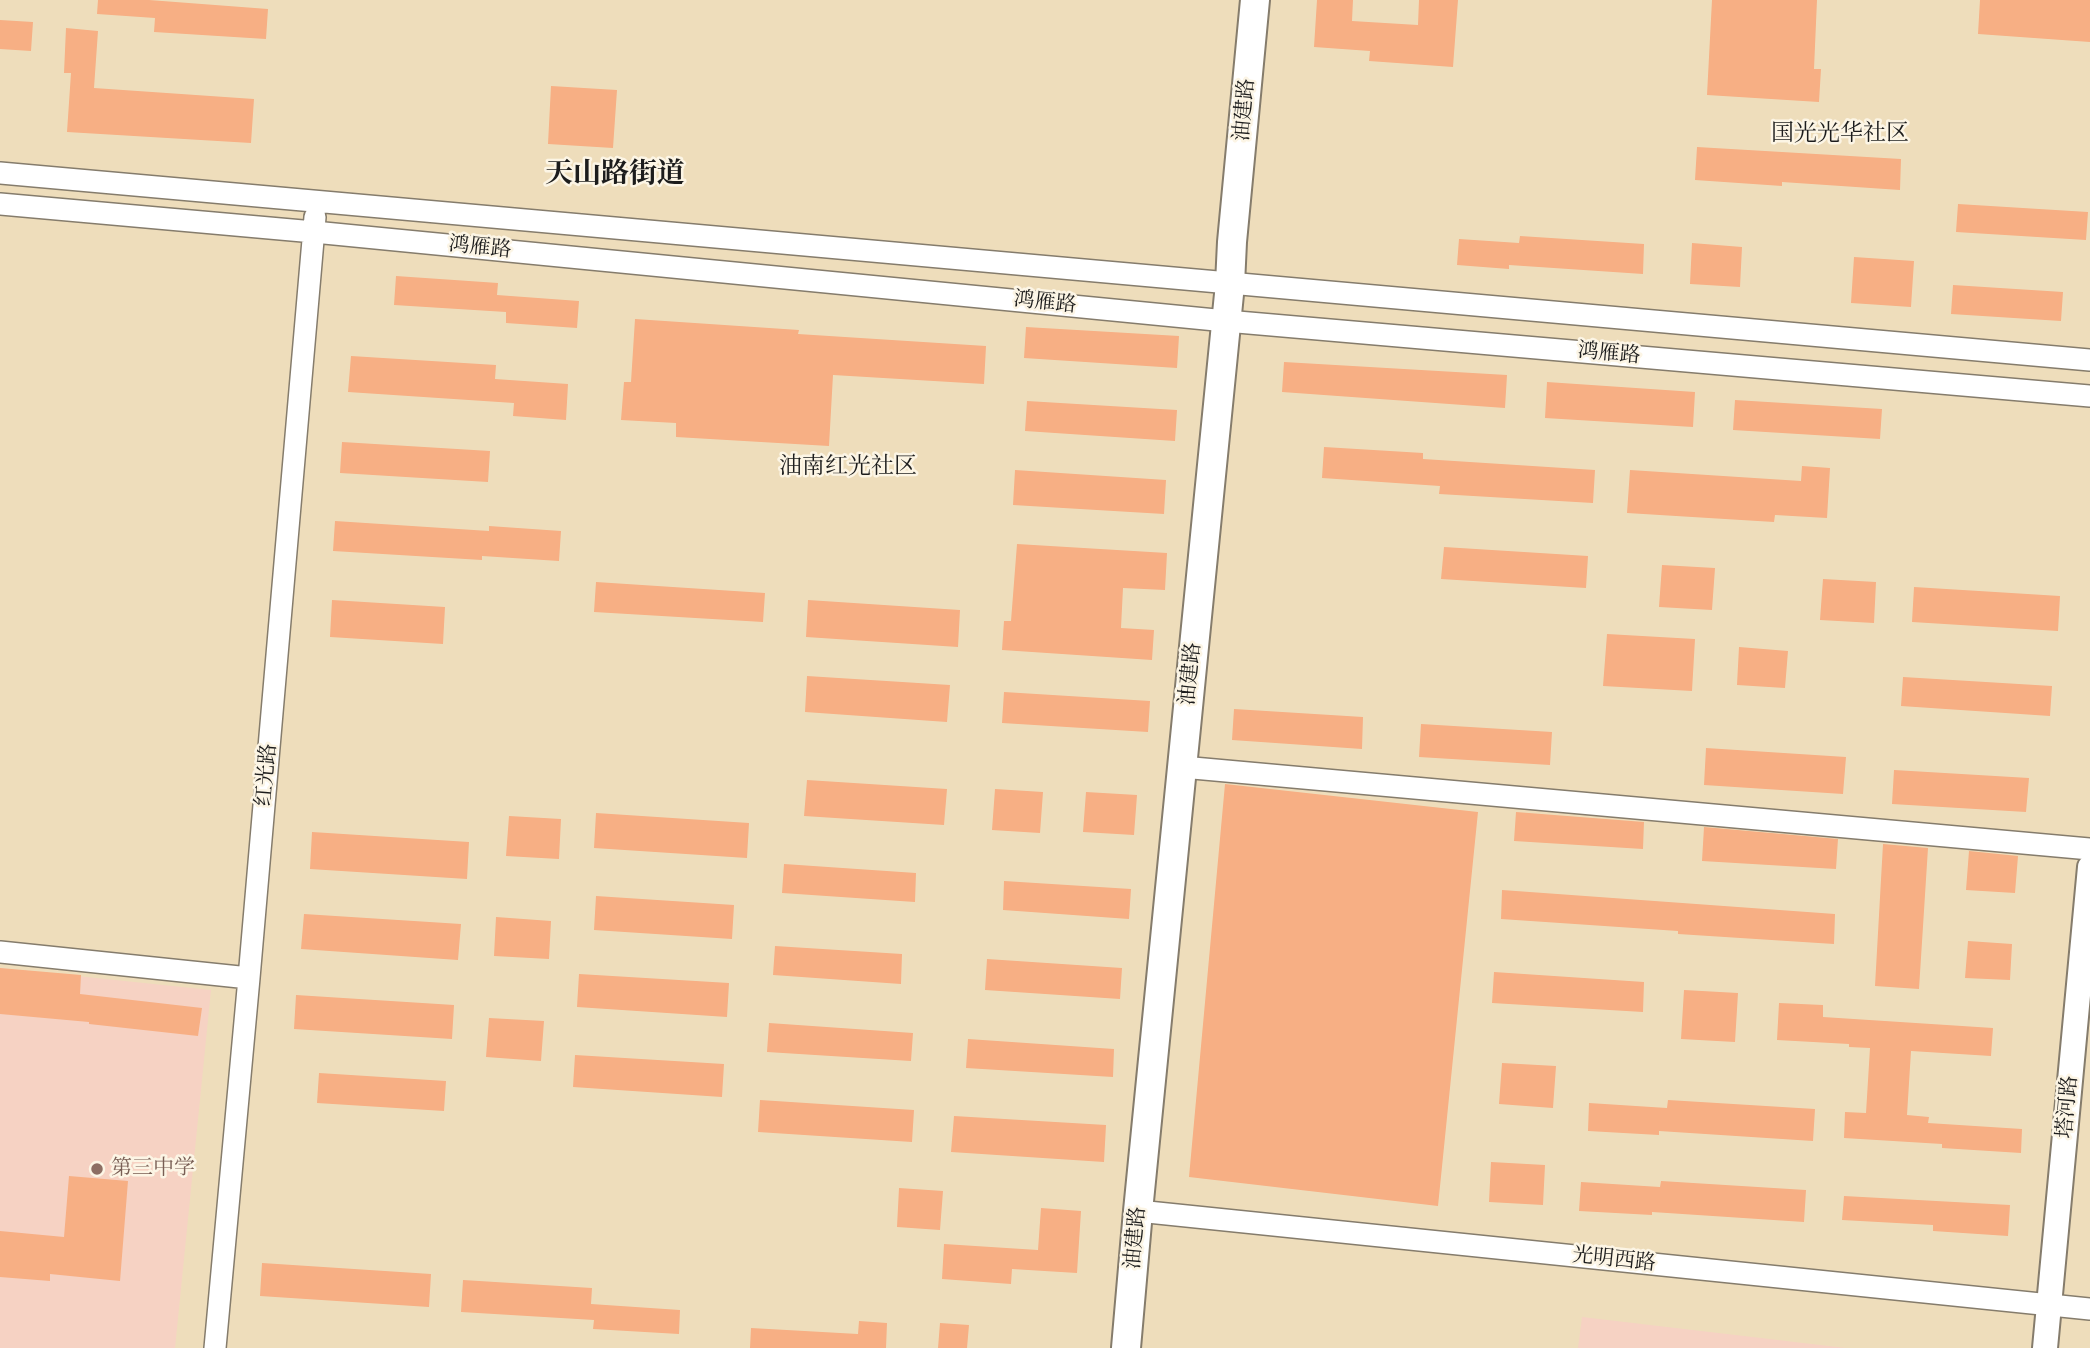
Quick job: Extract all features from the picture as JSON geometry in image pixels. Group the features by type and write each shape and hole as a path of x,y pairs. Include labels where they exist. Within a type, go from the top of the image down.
{"main road":[{"name":"油建路","path":"1126,1348 1230,284 1255,0"}],"street":[{"name":"鸿雁路","path":"0,173 2090,360"},
{"name":"红光路","path":"215,1348 316,201"},
{"name":"鸿雁路","path":"0,204 1226,321 2090,396"},
{"path":"1182,767 2090,849"},
{"name":"塔河路","path":"2045,1348 2090,867"},
{"path":"0,952 249,978"},
{"name":"光明西路","path":"1138,1211 2090,1309"}],"shaded area":[{"name":"第三中学","path":"0,968 211,990 175,1348 0,1348"},
{"path":"1582,1317 1846,1348 1578,1348"}],"building":[{"path":"98,0 149,0 268,9 266,39 154,32 155,18 97,14"},
{"path":"1317,0 1353,0 1352,21 1418,25 1419,0 1458,0 1453,67 1369,61 1370,51 1314,47"},
{"path":"1712,0 1817,0 1814,69 1821,69 1819,102 1707,95"},
{"path":"1980,0 2090,0 2090,42 1978,34"},
{"path":"0,20 33,22 31,51 0,49"},
{"path":"66,28 98,31 94,88 254,99 251,143 67,132 71,73 64,73"},
{"path":"551,86 617,90 613,148 548,144"},
{"path":"1697,147 1901,159 1900,190 1782,182 1782,186 1695,180"},
{"path":"1958,204 2088,212 2086,240 1956,232"},
{"path":"1520,236 1644,244 1643,274 1509,265 1509,269 1457,265 1459,239 1519,243"},
{"path":"1692,243 1742,247 1740,287 1690,284"},
{"path":"1854,257 1914,261 1911,307 1851,303"},
{"path":"396,276 498,283 497,295 579,301 577,328 506,323 506,312 394,305"},
{"path":"1953,285 2063,292 2061,321 1951,314"},
{"path":"635,319 799,330 798,334 986,346 984,384 833,375 829,446 676,437 676,423 621,420 624,382 631,382"},
{"path":"1026,327 1179,336 1177,368 1024,358"},
{"path":"351,356 496,365 495,379 568,384 566,420 513,416 514,403 348,392"},
{"path":"1284,362 1507,375 1505,408 1282,392"},
{"path":"1547,382 1695,392 1693,427 1545,418"},
{"path":"1735,400 1882,409 1880,439 1733,430"},
{"path":"1027,401 1177,410 1175,441 1025,431"},
{"path":"342,442 490,451 488,482 340,473"},
{"path":"1324,447 1423,453 1423,459 1595,470 1593,503 1439,494 1440,486 1322,478"},
{"path":"1802,466 1830,468 1827,518 1775,515 1774,522 1627,513 1630,470 1801,481"},
{"path":"1015,470 1166,480 1164,514 1013,505"},
{"path":"335,521 489,531 489,526 561,531 559,561 482,556 482,560 333,551"},
{"path":"1017,544 1167,553 1165,590 1123,588 1121,628 1154,630 1152,660 1002,650 1004,621 1011,621"},
{"path":"1444,547 1588,556 1586,588 1441,579"},
{"path":"1662,565 1715,568 1712,610 1659,607"},
{"path":"1823,579 1876,582 1874,623 1820,620"},
{"path":"596,582 765,593 763,622 594,612"},
{"path":"1914,587 2060,596 2058,631 1912,622"},
{"path":"332,600 445,607 443,644 330,637"},
{"path":"808,600 960,610 958,647 806,637"},
{"path":"1607,634 1695,639 1692,691 1603,686"},
{"path":"1739,647 1788,651 1785,688 1737,685"},
{"path":"807,676 950,685 947,722 805,712"},
{"path":"1903,677 2052,686 2050,716 1901,706"},
{"path":"1004,692 1150,701 1148,732 1002,723"},
{"path":"1234,709 1363,717 1362,749 1232,740"},
{"path":"1421,724 1552,732 1550,765 1419,757"},
{"path":"1706,748 1846,757 1843,794 1704,785"},
{"path":"1894,770 2029,778 2026,812 1892,804"},
{"path":"807,780 947,789 944,825 804,816"},
{"path":"1225,784 1478,812 1438,1206 1189,1177"},
{"path":"995,789 1043,792 1040,833 992,830"},
{"path":"1086,792 1137,795 1134,835 1083,832"},
{"path":"1516,812 1644,822 1643,849 1514,841"},
{"path":"596,813 749,823 747,858 594,848"},
{"path":"509,816 561,819 559,859 506,856"},
{"path":"1704,827 1838,839 1836,869 1702,861"},
{"path":"312,832 469,842 467,879 310,869"},
{"path":"1883,844 1928,848 1919,989 1875,986"},
{"path":"1969,851 2018,856 2015,893 1966,890"},
{"path":"784,864 916,873 915,902 782,893"},
{"path":"1004,881 1131,889 1129,919 1003,910"},
{"path":"1502,890 1835,914 1834,944 1501,919"},
{"path":"596,896 734,905 732,939 594,930"},
{"path":"304,914 461,924 458,960 301,949"},
{"path":"496,917 551,921 549,959 494,956"},
{"path":"1968,941 2012,944 2010,980 1965,978"},
{"path":"775,946 902,954 901,984 773,975"},
{"path":"987,959 1122,968 1120,999 985,990"},
{"path":"0,968 81,975 80,994 202,1008 198,1036 0,1014"},
{"path":"1494,972 1644,982 1643,1012 1492,1003"},
{"path":"579,974 729,983 727,1017 577,1007"},
{"path":"1684,990 1738,993 1735,1042 1681,1039"},
{"path":"296,995 454,1005 452,1039 294,1029"},
{"path":"1779,1003 1823,1005 1823,1017 1993,1028 1991,1056 1911,1051 1907,1115 1929,1117 1928,1123 2022,1129 2021,1153 1942,1148 1942,1144 1844,1138 1845,1112 1866,1113 1870,1048 1849,1047 1849,1044 1777,1040"},
{"path":"489,1018 544,1021 541,1061 486,1057"},
{"path":"769,1023 913,1033 911,1061 767,1052"},
{"path":"968,1039 1114,1049 1113,1077 966,1068"},
{"path":"575,1055 724,1064 722,1097 573,1087"},
{"path":"1502,1063 1556,1066 1553,1108 1499,1104"},
{"path":"319,1073 446,1081 444,1111 317,1103"},
{"path":"760,1100 914,1110 912,1142 758,1132"},
{"path":"1668,1100 1815,1109 1813,1141 1659,1131 1659,1135 1588,1131 1589,1103 1667,1108"},
{"path":"954,1116 1106,1125 1104,1162 951,1152"},
{"path":"1491,1162 1545,1165 1543,1205 1489,1202"},
{"path":"69,1176 128,1181 120,1281 50,1274 50,1281 0,1277 0,1231 64,1237"},
{"path":"1661,1181 1806,1190 1804,1222 1652,1212 1652,1215 1579,1211 1581,1182 1660,1187"},
{"path":"899,1188 943,1191 940,1230 897,1227"},
{"path":"1844,1196 2010,1205 2008,1236 1933,1231 1933,1225 1842,1220"},
{"path":"1041,1208 1081,1211 1077,1273 1012,1269 1011,1284 942,1279 944,1244 1038,1250"},
{"path":"262,1263 431,1274 429,1307 260,1296"},
{"path":"463,1280 592,1288 591,1304 680,1310 679,1334 593,1329 594,1320 461,1312"},
{"path":"859,1321 887,1323 886,1348 750,1348 751,1328 858,1334"},
{"path":"940,1323 969,1325 967,1348 938,1348"}],"place":[{"name":"第三中学","path":"97,1169"}],"district":[{"name":"国光光华社区","path":"1840,134"},
{"name":"天山路街道","path":"615,175"},
{"name":"油南红光社区","path":"848,467"}]}
